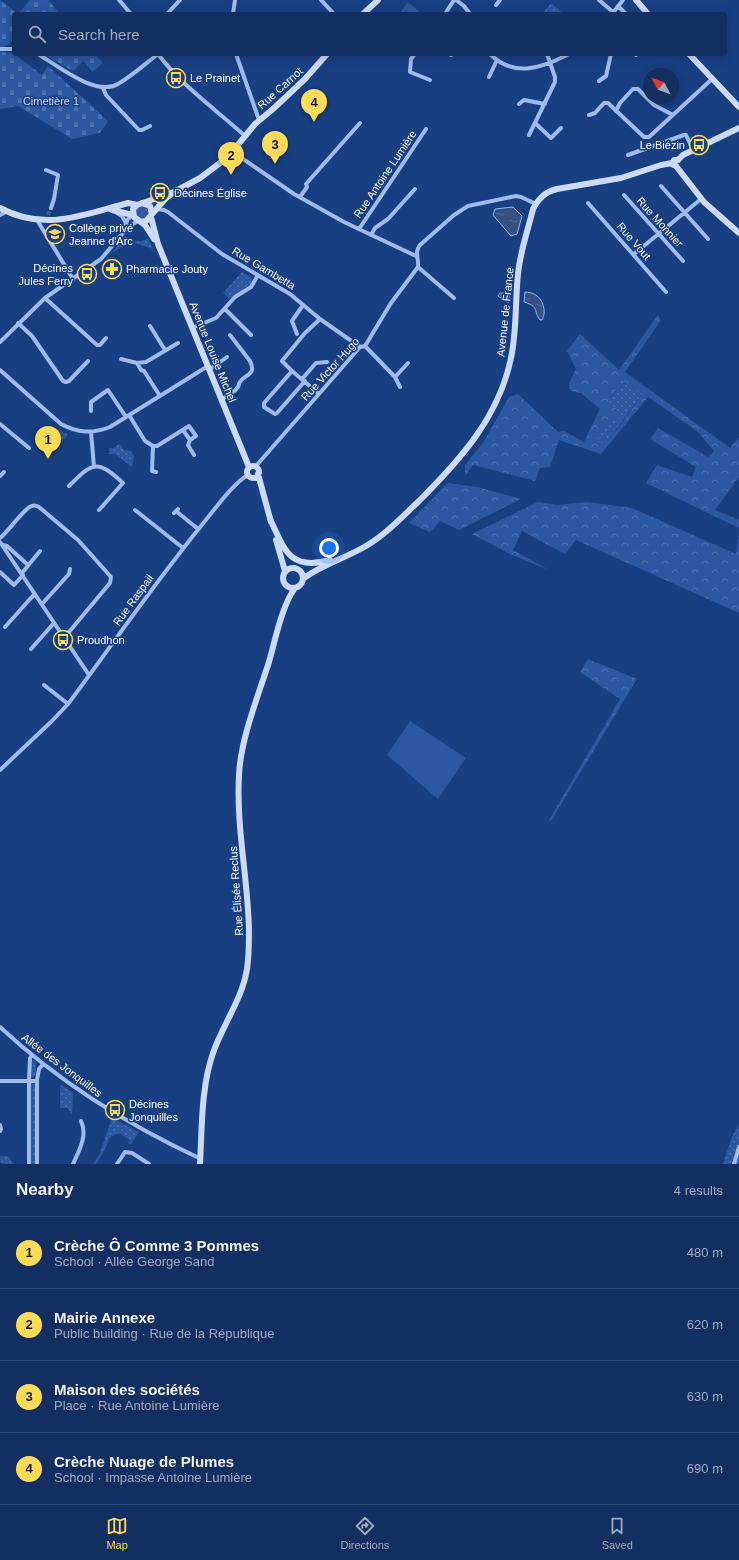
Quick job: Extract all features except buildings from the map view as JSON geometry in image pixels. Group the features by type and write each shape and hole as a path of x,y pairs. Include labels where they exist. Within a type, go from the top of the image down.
{"street":[{"path":"119,0 129,12"},
{"path":"169,12 180,0"},
{"path":"233,12 235,0"},
{"path":"321,0 332,12"},
{"path":"446,12 455,0 464,6 468,12"},
{"path":"496,5 500,0"},
{"path":"599,0 612,12"},
{"path":"614,12 623,0"},
{"path":"636,0 646,12"},
{"path":"366,12 375,1"},
{"path":"618,6 624,12"},
{"path":"0,49 12,49"},
{"path":"41,56 86,83 103,88 118,84 155,56"},
{"path":"159,56 177,76 244,135"},
{"path":"237,56 259,120"},
{"name":"Rue Carnot","path":"174,192 204,175 233,152 244,135 305,79 326,56"},
{"path":"413,56 411,59 410,72 430,80"},
{"path":"492,56 504,65 515,68 528,68 551,63 565,56"},
{"path":"529,135 555,82 555,77 548,56"},
{"path":"599,81 606,76 611,56"},
{"path":"691,56 739,106"},
{"path":"489,77 497,60"},
{"path":"589,115 595,113 604,103 608,103 644,137 649,136 712,79"},
{"path":"103,88 106,95 139,130 150,126"},
{"path":"616,111 620,103 633,89 638,89 654,105 673,115"},
{"path":"519,104 524,100 545,104"},
{"path":"300,197 307,187 306,184 360,123"},
{"path":"535,124 551,138 561,128"},
{"path":"454,298 418,267 416,256 420,244 454,215 468,206 516,196 536,204 543,195 557,189 620,178 661,165 675,163 683,155 739,128"},
{"name":"Rue Antoine Lumière","path":"359,229 426,129"},
{"path":"628,156 684,135 686,135 693,150"},
{"name":"Rue Antoine Lumière","path":"233,152 300,197 359,229 416,256"},
{"path":"675,163 701,199 739,233"},
{"path":"46,170 58,175 51,208"},
{"path":"661,186 708,239"},
{"path":"371,235 375,228 388,219 415,189"},
{"path":"120,236 126,223 133,215 133,209 140,204 174,192"},
{"path":"0,342 45,298 73,278 92,267 101,259 130,225 146,221 174,192"},
{"name":"Rue Monnier","path":"624,194 683,261"},
{"path":"634,254 701,199"},
{"path":"0,208 6,212 37,220 47,218 72,219 110,210 128,203 150,206 151,216"},
{"name":"Rue Vout","path":"588,203 666,292"},
{"name":"Avenue de France","path":"304,578 377,539 411,509 464,453 486,422 503,387 511,359 515,325 518,273 524,243 536,204"},
{"name":"Rue Gambetta","path":"157,209 168,212 222,254 290,294 320,319 360,347"},
{"path":"110,210 118,210 133,215 139,222"},
{"path":"110,210 122,216 126,223"},
{"path":"0,215 6,212"},
{"name":"Avenue Louise Michel","path":"151,216 158,244 221,400 252,467"},
{"path":"37,220 73,278"},
{"name":"Avenue Louise Michel","path":"139,222 145,226 158,244"},
{"name":"Rue Victor Hugo","path":"252,467 360,347 365,346 391,303 418,267"},
{"path":"192,328 216,318 236,297 251,287 258,275"},
{"path":"45,298 97,345 100,345 106,338"},
{"path":"297,334 292,322 303,305"},
{"path":"225,309 251,335"},
{"path":"319,394 283,363 283,358 305,333 320,319"},
{"path":"18,323 32,336 63,381 69,381 88,360"},
{"path":"150,326 165,350"},
{"path":"221,400 236,389 240,381 250,374 252,370 250,361 230,335"},
{"path":"121,359 137,363 146,362 178,343"},
{"path":"365,346 395,377 400,387"},
{"path":"0,370 61,424 78,431 91,432 110,427 160,396 227,358"},
{"path":"144,371 146,362"},
{"path":"292,371 264,403 264,406 272,413 277,413 316,364 327,362"},
{"path":"137,363 160,396"},
{"path":"395,377 408,363"},
{"path":"91,411 91,402 108,390 145,441 153,446 157,446 189,426 196,436 190,440 188,445 194,455"},
{"path":"0,424 29,448"},
{"path":"91,432 94,467"},
{"path":"153,446 152,471 156,472"},
{"path":"69,486 86,469 102,467 109,470 124,483 100,510"},
{"path":"261,490 247,472 252,467 258,469 261,490 272,529 286,571 283,580 286,586 295,588 302,583 304,578 301,571 293,568 272,529"},
{"path":"0,476 4,472"},
{"path":"250,476 256,477 258,474"},
{"name":"Rue Raspail","path":"0,770 68,704 198,529 228,494 250,476"},
{"path":"0,538 6,534 28,508 33,505 39,506 78,540 94,559 108,572 111,577 110,584 69,632 63,636"},
{"path":"135,510 184,548"},
{"path":"176,511 198,529"},
{"path":"270,519 283,546 289,554 294,559 306,564 330,560 352,552 377,539"},
{"path":"1,544 89,675"},
{"path":"1,544 7,546 28,565"},
{"path":"0,572 14,585 40,551"},
{"name":"Avenue de France","path":"301,571 330,563"},
{"path":"286,571 293,568"},
{"path":"42,604 69,574 70,569"},
{"name":"Rue Élisée Reclus","path":"283,615 286,586"},
{"name":"Rue Élisée Reclus","path":"200,1161 209,1066 214,1051 243,988 247,968 248,908 239,804 239,776 241,759 246,737 283,615 295,588"},
{"path":"5,627 35,594"},
{"path":"31,649 54,623"},
{"path":"44,685 68,704"},
{"name":"Allée des Jonquilles","path":"0,1027 43,1064 113,1113 200,1161"},
{"path":"29,1164 29,1081 30,1058 32,1055"},
{"path":"37,1164 37,1081 39,1069 43,1064"},
{"path":"0,1081 37,1081"},
{"path":"73,1164 84,1135 81,1121"},
{"path":"0,1126 0,1131"},
{"path":"734,1164 739,1147"},
{"path":"117,1164 125,1152 132,1153 149,1164"}],"green space":[{"path":"0,0 15,12 12,12 12,41 6,46 0,47"},
{"path":"30,0 48,0 58,12 20,12"},
{"path":"408,2 420,12 402,12 401,11"},
{"path":"551,3 562,12 544,12"},
{"name":"Cimetière 1","path":"0,52 12,53 12,56 17,56 42,75 48,66 108,121 100,133 72,139 18,106 0,109"},
{"path":"46,56 97,56 103,63 92,72 84,61 73,71"},
{"path":"142,206 147,208 149,213 147,218 142,220 137,218 135,213 137,208"},
{"path":"125,236 136,242 148,238 153,249 132,242 113,252"},
{"path":"242,272 251,277 252,280 250,284 230,299 223,293"},
{"path":"658,315 661,320 625,372 730,448 739,437 739,477 715,510 739,520 739,528 646,483 657,465 692,477 696,467 650,439 658,428 708,457 714,451 697,431 648,397 601,454 559,440 550,467 540,468 535,481 473,465 465,476 465,465 483,443 509,397 518,394 558,432 564,431 584,442 600,409 581,393 570,391 569,383 576,369 567,351 580,334 619,370","holes":["622,380 643,393 617,430 609,432 600,445 595,442 612,419 617,420 622,414 608,401"]},
{"path":"622,380 643,393 616,430 609,432 600,445 595,442 612,418 608,401"},
{"path":"58,429 68,435 61,442 59,440 50,450 45,445"},
{"path":"120,444 124,450 131,451 134,456 132,467 115,454 109,454 109,448 113,448"},
{"path":"448,483 477,487 521,499 459,530 440,521 430,532 409,523"},
{"path":"538,502 557,505 587,502 632,508 736,554 739,528 739,613 576,540 565,554 522,531 513,550 549,570 510,554 472,534"},
{"path":"588,659 637,679 551,821 549,820 620,699 580,672"},
{"path":"410,721 466,758 438,799 387,755"},
{"path":"33,1060 36,1062 36,1075 32,1078 31,1062"},
{"path":"31,1082 36,1085 36,1164 30,1164"},
{"path":"60,1084 73,1093 72,1114 68,1108 60,1108"},
{"path":"112,1118 139,1132 131,1144 128,1143 130,1140 119,1133 110,1137 103,1153 96,1164 93,1164 100,1153"},
{"path":"739,1124 739,1164 723,1164 732,1137"},
{"path":"0,1156 8,1156 14,1164 0,1162"}],"water":[{"path":"513,207 522,216 517,234 511,236 493,215 495,209"},
{"path":"525,292 534,294 542,302 544,313 542,320 540,320 532,306 524,302"},
{"path":"500,293 509,293 509,302 498,296"}],"tunnel":[{"path":"48,215 51,208"}],"place":[{"name":"Le Prainet","path":"176,78"},
{"name":"Crèche Nuage de Plumes","path":"314,122"},
{"name":"Le Biézin","path":"699,145"},
{"name":"Maison des sociétés","path":"275,164"},
{"name":"Mairie Annexe","path":"231,175"},
{"name":"Décines Église","path":"160,193"},
{"name":"Collège privé Jeanne d'Arc","path":"55,234"},
{"name":"Pharmacie Jouty","path":"112,269"},
{"name":"Décines Jules Ferry","path":"87,274"},
{"name":"Crèche Ô Comme 3 Pommes","path":"48,459"},
{"name":"Proudhon","path":"63,640"},
{"name":"Décines Jonquilles","path":"115,1110"}]}
